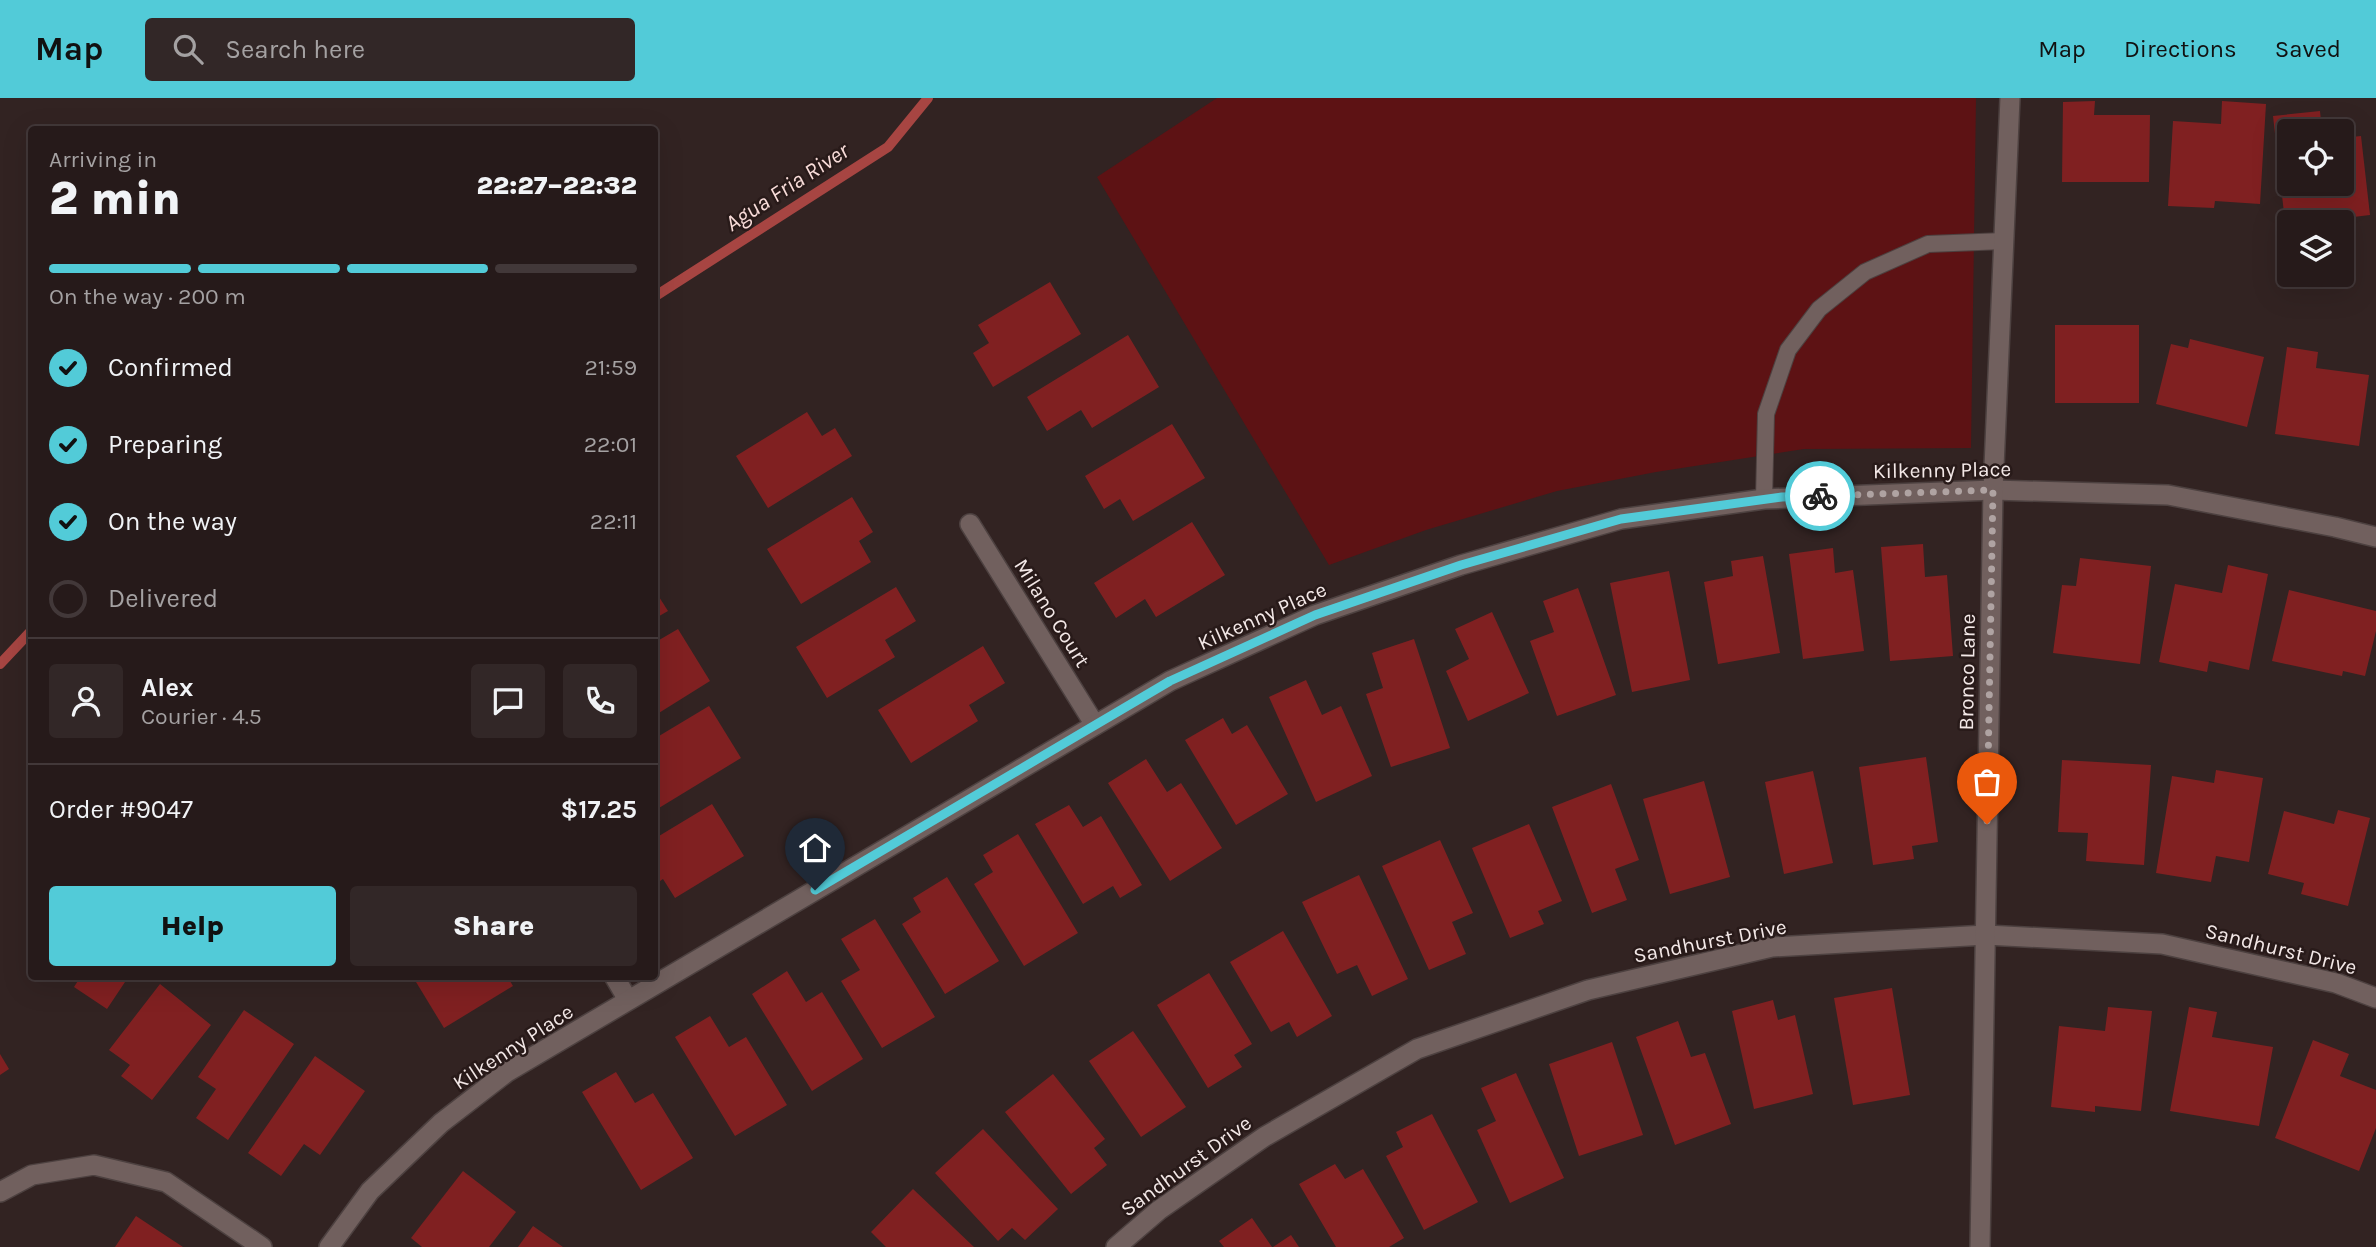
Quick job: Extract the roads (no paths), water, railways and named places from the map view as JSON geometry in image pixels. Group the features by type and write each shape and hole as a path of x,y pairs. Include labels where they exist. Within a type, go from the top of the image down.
{"street":[{"name":"Bronco Lane","path":"1980,1247 1993,490 2010,98"},
{"name":"Kilkenny Place","path":"329,1247 370,1191 441,1123 507,1072 1170,681 1315,615 1461,565 1621,519 1782,497 1993,490 2168,495 2376,537"},
{"name":"Milano Court","path":"970,524 1095,725"},
{"name":"Sandhurst Drive","path":"1116,1247 1159,1210 1264,1137 1417,1049 1588,990 1772,947 1986,935 2162,944 2336,983 2376,998"},
{"path":"616,980 628,1000"},
{"path":"0,1192 32,1175 94,1165 166,1182 262,1247"}],"lane":[{"path":"1764,499 1766,414 1788,350 1819,309 1866,272 1928,244 2004,241"}],"waterway":[{"name":"Agua Fria River","path":"658,294 888,147 928,98"},
{"name":"Agua Fria River","path":"0,664 28,634"}]}
